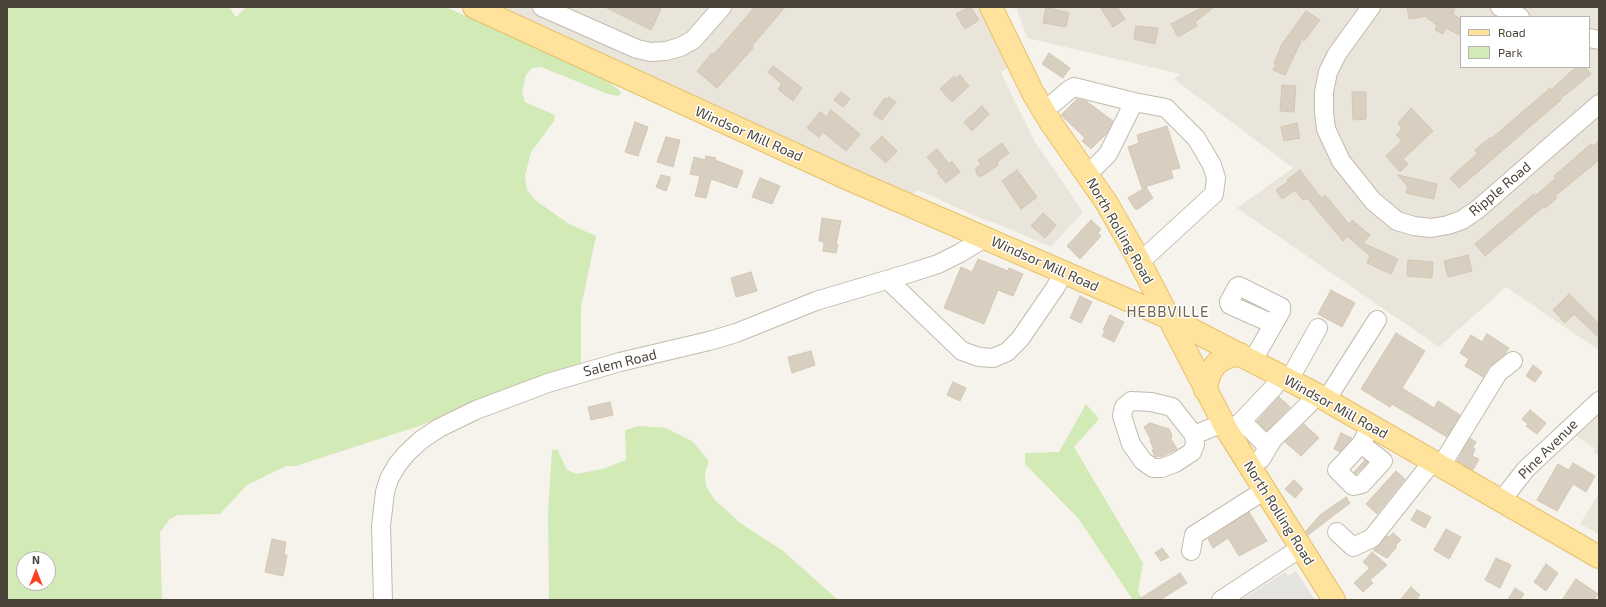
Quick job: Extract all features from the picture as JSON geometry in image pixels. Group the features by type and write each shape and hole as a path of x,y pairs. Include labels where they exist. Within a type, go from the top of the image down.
{"main road":[{"name":"Windsor Mill Road","path":"474,7 695,110 844,177 1167,318 1320,396 1366,435 1437,464 1599,557"},
{"name":"North Rolling Road","path":"991,7 1012,51 1044,110 1106,202 1140,262 1167,318 1205,390 1230,425 1250,466 1334,600"},
{"path":"1205,390 1210,373 1216,364 1225,358 1246,357"}],"street":[{"path":"542,7 637,50 651,52 680,47 692,40 722,7"},
{"name":"Ripple Road","path":"1371,7 1337,54 1328,72 1324,92 1326,129 1341,161 1373,201 1397,221 1414,226 1431,228 1448,225 1462,220 1478,209 1599,104"},
{"path":"1500,7 1518,16"},
{"path":"1044,110 1074,87 1134,102 1166,108 1196,138 1212,165 1216,178 1214,194 1140,262"},
{"path":"1087,175 1108,154 1134,102"},
{"name":"Salem Road","path":"383,600 381,526 385,492 394,470 407,453 420,440 439,428 476,410 548,383 620,362 702,343 736,333 816,301 938,264 985,238"},
{"path":"888,280 962,351 980,357 993,358 1007,352 1020,339 1055,288 1064,272"},
{"path":"1250,466 1261,459 1273,439 1309,404 1320,396 1377,320"},
{"path":"1246,357 1273,324"},
{"path":"1193,443 1172,407 1151,402 1130,401 1124,407 1122,416 1131,444 1143,461 1154,468 1162,468 1175,463 1193,443 1230,425 1285,378 1318,328"},
{"path":"1337,532 1353,547 1372,538 1437,464 1498,373 1513,361"},
{"name":"Pine Avenue","path":"1501,500 1526,469 1599,401"},
{"path":"1230,425 1249,428 1268,447"},
{"path":"1191,552 1194,535 1265,490"},
{"path":"1221,600 1302,547"}],"shaded area":[{"path":"499,7 985,7 1011,65 1001,73 1035,142 1083,212 1051,247 993,222 984,220 918,190 909,197"},
{"path":"1016,7 1599,7 1599,350 1506,287 1439,347 1237,208 1293,168 1174,79 1180,74 1027,38"},
{"path":"1599,389 1599,456 1593,452 1596,449 1559,424"},
{"path":"1599,493 1599,534 1580,524"},
{"path":"1296,571 1315,600 1241,600 1285,572 1288,576"}],"green space":[{"path":"7,7 229,7 236,17 247,7 446,7 607,80 621,92 619,96 608,94 541,67 532,68 526,75 522,92 525,102 555,115 554,121 531,152 525,176 527,190 535,200 569,224 596,236 581,307 581,364 419,426 296,466 286,466 247,485 220,514 178,515 170,519 160,532 162,600 7,600"},
{"path":"1086,404 1099,419 1074,447 1143,563 1138,591 1142,600 1133,600 1078,518 1025,464 1025,453 1059,452"},
{"path":"639,426 666,428 692,441 709,461 705,472 706,486 714,499 740,523 782,550 838,600 549,600 548,512 552,450 557,449 567,470 576,474 603,469 626,460 625,430"}],"building":[{"path":"605,7 656,7 661,9 651,30"},
{"path":"755,7 785,7 752,46 753,48 717,88 697,71"},
{"path":"971,7 979,20 965,29 956,14"},
{"path":"1046,7 1069,13 1066,27 1043,23"},
{"path":"1100,7 1117,7 1125,19 1113,27"},
{"path":"1203,7 1214,7 1195,22 1197,26 1178,37 1171,24"},
{"path":"1407,7 1454,7 1454,13 1451,13 1460,18 1460,35 1446,28 1443,34 1435,30 1437,25 1427,18 1428,16 1409,19"},
{"path":"1306,11 1320,20 1304,41 1302,39 1285,75 1273,70 1282,44"},
{"path":"1136,26 1158,28 1155,44 1134,39"},
{"path":"1049,53 1070,68 1063,78 1042,64"},
{"path":"773,66 802,88 793,101 778,89 782,84 768,72"},
{"path":"1575,68 1586,68 1591,74 1560,99 1561,100 1459,188 1450,178 1477,154 1475,150 1491,137 1492,138 1550,88 1551,90"},
{"path":"960,75 969,86 952,102 940,89 954,76 956,78"},
{"path":"1282,85 1296,86 1294,112 1280,111"},
{"path":"841,92 850,99 843,107 834,100"},
{"path":"1352,92 1366,92 1366,119 1353,120"},
{"path":"889,97 896,102 882,120 873,114 885,98 887,99"},
{"path":"1077,99 1086,101 1113,121 1107,133 1091,149 1082,141 1085,138 1061,115"},
{"path":"982,106 989,114 972,131 964,122"},
{"path":"1411,108 1433,131 1403,159 1408,164 1400,172 1386,156 1402,141 1396,135 1402,129 1398,123"},
{"path":"831,110 860,134 846,151 823,132 819,137 807,128 820,112 826,117"},
{"path":"635,122 648,127 638,156 625,152"},
{"path":"1297,123 1300,138 1284,141 1281,127"},
{"path":"1167,126 1180,168 1171,170 1173,178 1142,188 1128,147 1139,143 1137,135"},
{"path":"882,136 897,151 886,163 870,148"},
{"path":"666,137 680,140 673,167 657,162"},
{"path":"1599,141 1599,160 1555,196 1557,198 1545,208 1544,206 1485,256 1475,244 1534,194 1535,196 1556,178 1554,176 1591,144 1593,146"},
{"path":"1002,143 1009,153 997,162 998,165 982,176 978,176 976,168 981,164 978,160"},
{"path":"937,149 949,164 952,161 960,172 946,183 937,172 939,171 927,157"},
{"path":"706,156 716,158 715,160 743,171 737,188 711,179 706,198 695,196 700,176 690,174 694,157 705,160"},
{"path":"1017,170 1037,197 1021,209 1002,181"},
{"path":"1300,170 1321,198 1325,195 1349,224 1352,220 1370,235 1363,243 1398,259 1391,274 1367,263 1370,256 1347,236 1343,241 1307,198 1303,200 1295,190 1282,199 1276,190 1289,181 1287,180"},
{"path":"661,175 670,177 666,191 656,187"},
{"path":"1398,175 1437,184 1434,199 1406,193 1408,187"},
{"path":"760,178 780,186 772,204 752,197"},
{"path":"1146,187 1153,198 1138,209 1135,209 1128,198"},
{"path":"1043,213 1056,225 1045,238 1031,226"},
{"path":"822,218 841,221 836,244 838,244 836,253 823,251 824,242 819,241"},
{"path":"1091,220 1101,229 1098,233 1101,236 1080,259 1067,246"},
{"path":"1468,255 1472,271 1448,277 1444,261"},
{"path":"978,259 1008,271 1009,268 1023,274 1013,296 998,290 984,324 944,308 961,267 972,272"},
{"path":"1408,260 1433,262 1432,278 1407,276"},
{"path":"751,272 757,291 736,297 731,278"},
{"path":"1331,290 1355,303 1342,327 1318,314"},
{"path":"1569,294 1599,324 1599,338 1574,314 1565,323 1553,310"},
{"path":"1080,296 1092,302 1081,323 1070,318"},
{"path":"1110,315 1124,322 1114,342 1102,336 1105,331 1103,330"},
{"path":"1396,333 1425,351 1402,388 1434,408 1438,401 1460,415 1447,437 1392,404 1390,407 1361,389"},
{"path":"1487,334 1509,348 1505,354 1489,367 1483,377 1465,366 1469,359 1460,353 1471,335 1482,342"},
{"path":"811,351 815,365 792,373 788,357"},
{"path":"1533,365 1542,372 1535,382 1526,376"},
{"path":"953,382 966,388 960,401 947,395"},
{"path":"1279,397 1290,407 1267,431 1257,421"},
{"path":"610,402 613,415 591,420 588,407"},
{"path":"1530,410 1546,423 1537,434 1526,426 1528,424 1522,419"},
{"path":"1150,423 1169,429 1172,435 1171,439 1177,449 1161,457 1155,457 1152,450 1154,449 1150,441 1151,440 1144,427"},
{"path":"1304,424 1319,438 1301,456 1285,442"},
{"path":"1341,433 1352,438 1340,452 1334,449"},
{"path":"1470,438 1476,442 1473,447 1475,449 1472,456 1479,459 1473,470 1457,461"},
{"path":"1365,460 1368,462 1356,474 1354,472"},
{"path":"1573,463 1595,476 1586,492 1573,484 1557,511 1537,500 1558,464 1569,470"},
{"path":"1396,471 1405,479 1377,514 1366,504"},
{"path":"1294,480 1303,489 1295,498 1285,489"},
{"path":"1346,497 1350,503 1308,535 1306,531 1320,515"},
{"path":"1417,510 1431,517 1425,528 1411,520"},
{"path":"1249,512 1267,541 1239,556 1228,538 1213,548 1208,539"},
{"path":"1446,529 1461,537 1449,559 1434,550"},
{"path":"1393,533 1401,540 1387,558 1373,550 1387,536 1389,537"},
{"path":"272,539 286,542 284,555 287,555 283,576 265,572"},
{"path":"1162,548 1169,557 1161,561 1155,553"},
{"path":"1372,552 1387,565 1370,580 1373,583 1363,592 1354,583 1370,568 1363,562"},
{"path":"1496,558 1511,565 1500,588 1485,580"},
{"path":"1546,564 1558,573 1546,591 1534,582"},
{"path":"1180,573 1187,583 1160,600 1138,600"},
{"path":"1576,579 1598,594 1594,600 1562,600"},
{"path":"1411,587 1420,595 1416,600 1400,600"},
{"path":"1515,588 1524,594 1520,600 1508,600"}],"district":[{"name":"HEBBVILLE","path":"1168,312"}]}
